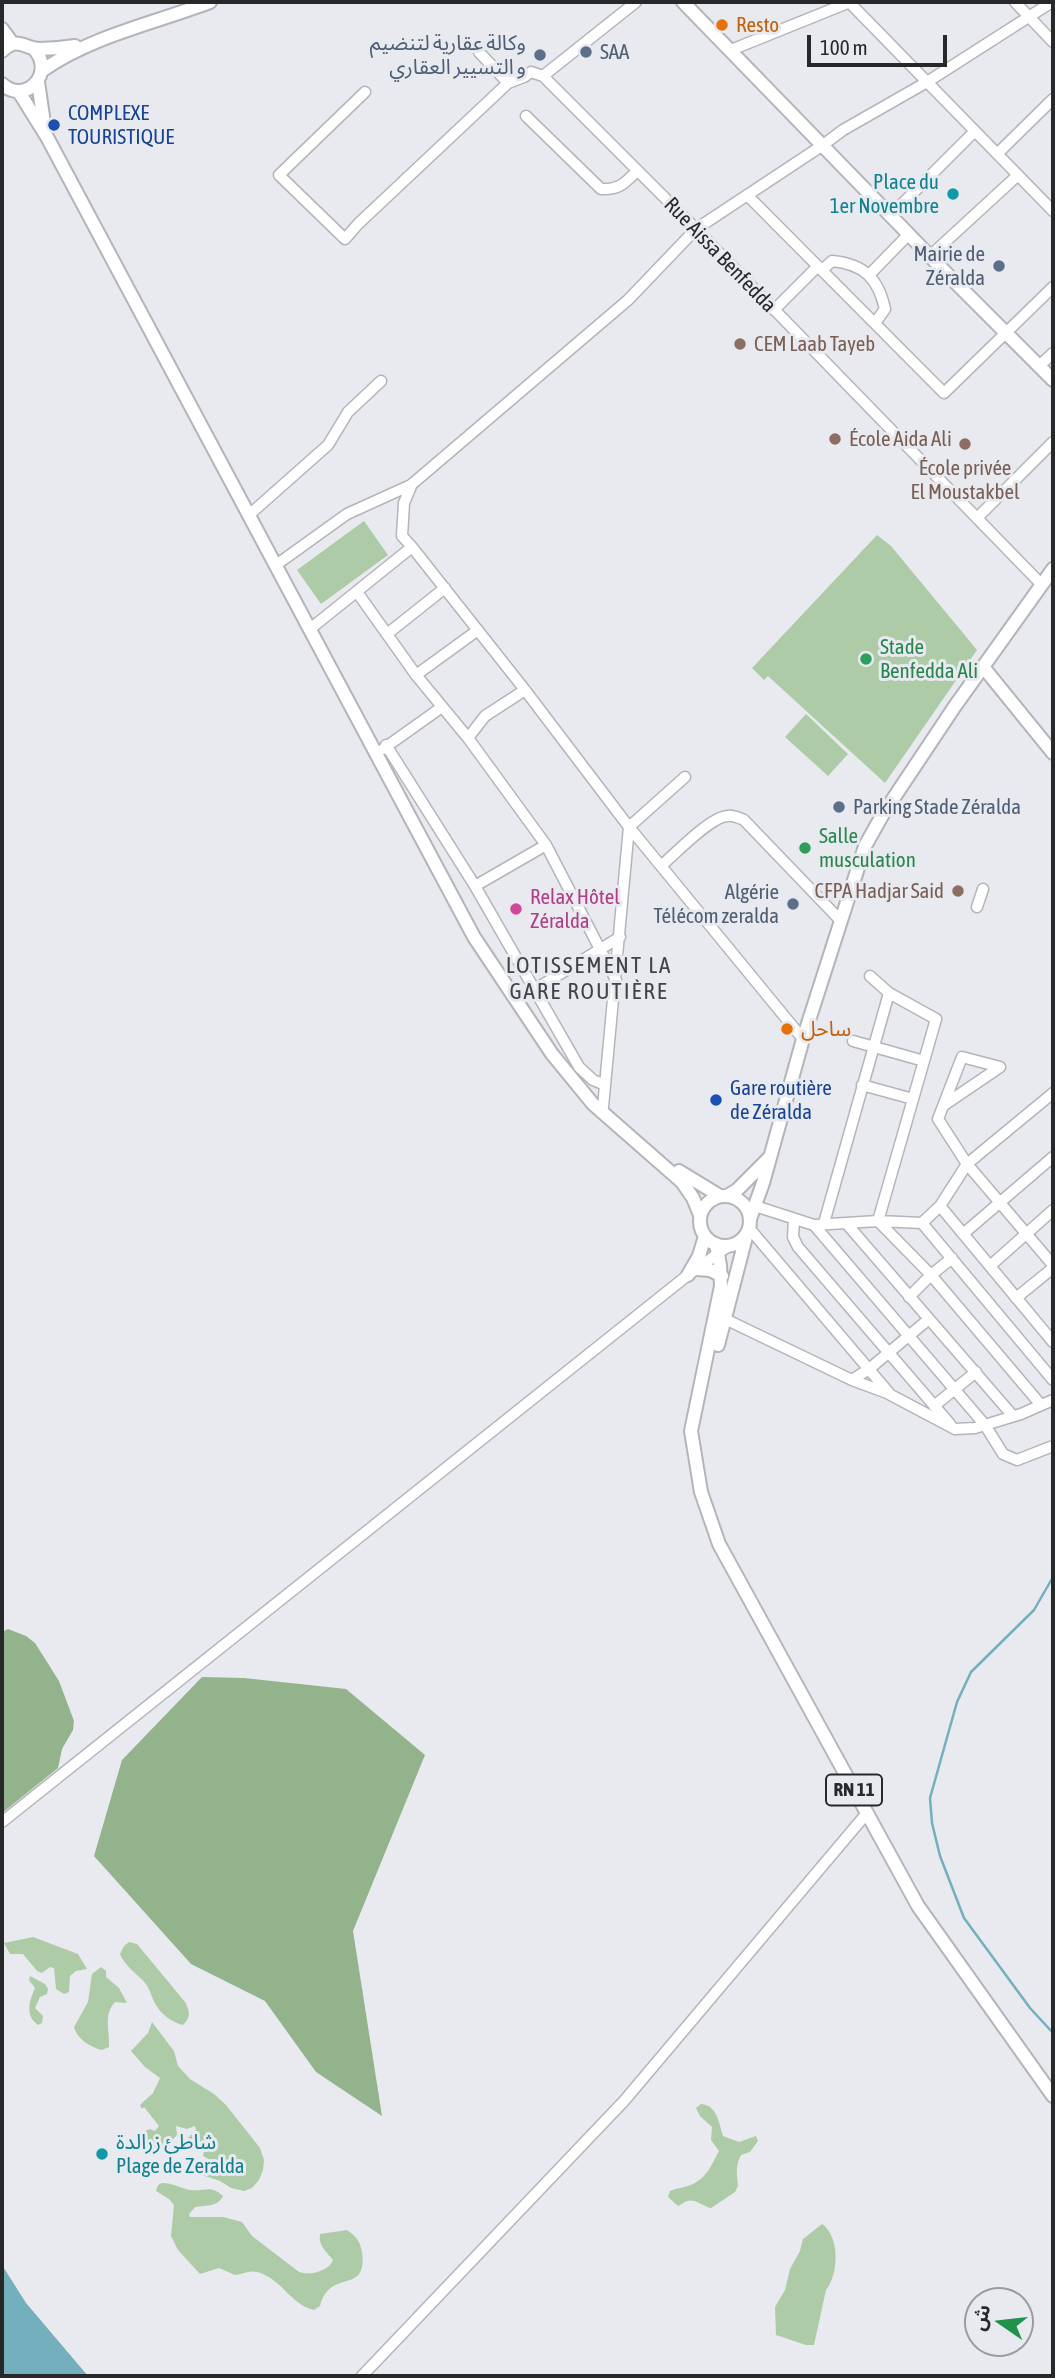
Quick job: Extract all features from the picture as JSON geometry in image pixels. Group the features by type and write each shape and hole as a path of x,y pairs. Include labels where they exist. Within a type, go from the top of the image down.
{"main road":[{"path":"7,89 27,90 64,56 210,2"},
{"path":"683,2 1053,380"},
{"path":"2,29 7,47 26,44 34,48 60,48 91,44"},
{"path":"34,48 42,60 47,137"},
{"path":"7,89 47,137 310,629 382,751 474,937 552,1054 585,1093 605,1116 689,1191 701,1215 701,1229 717,1249 722,1276 711,1340 692,1421 691,1441 695,1462"},
{"name":"RN 11","path":"1053,569 955,706 883,814 865,846 803,1039 749,1227 700,1407 695,1462 701,1492 719,1544 918,1906 1053,2096"},
{"path":"984,668 1053,753"},
{"path":"585,1093 677,1170 704,1189 734,1197 745,1206 749,1227 737,1243 717,1249"},
{"path":"701,1215 707,1203 737,1190 769,1157"},
{"path":"705,1236 693,1272 710,1270 722,1276"}],"street":[{"path":"365,92 278,176 345,239 508,83 524,78 531,72 543,76 636,2"},
{"path":"731,50 850,2 1053,211"},
{"path":"1015,2 1053,42"},
{"path":"276,565 347,514 412,484 628,300 696,229 843,130 927,82 1052,2"},
{"path":"479,52 508,83"},
{"name":"Rue Aissa Benfedda","path":"543,76 696,229 1042,585"},
{"path":"997,154 1053,99"},
{"path":"526,116 601,189 621,187 637,171"},
{"path":"891,215 975,131"},
{"path":"930,256 1018,175"},
{"path":"747,195 944,393 1053,286"},
{"path":"870,274 909,234"},
{"path":"774,310 820,268 832,261 870,274 885,309 875,323"},
{"path":"1039,366 1053,353"},
{"path":"249,515 328,445 348,412 381,381"},
{"path":"977,518 1053,442"},
{"path":"412,484 404,503 402,536 525,690 629,827 803,1039"},
{"path":"310,629 412,547"},
{"path":"387,634 445,588"},
{"path":"356,592 546,845 616,980"},
{"path":"416,675 478,630"},
{"path":"468,738 485,716 525,690"},
{"path":"442,706 382,751 475,886 579,1067 593,1080 605,1085"},
{"path":"603,1107 629,827 684,777"},
{"path":"661,866 715,820 729,816 744,820 841,921"},
{"path":"475,886 546,845"},
{"path":"977,907 983,889"},
{"path":"534,990 620,937"},
{"path":"870,976 889,993 936,1019 878,1221"},
{"path":"819,1224 889,993"},
{"path":"853,1041 924,1061"},
{"path":"944,1105 1000,1067 962,1058 938,1119 967,1164 1053,1267 1016,1297"},
{"path":"862,1085 913,1099"},
{"path":"755,1206 794,1220 819,1224 878,1221 922,1223 940,1206 967,1164 1049,1096 1053,1108"},
{"path":"963,1234 1053,1157"},
{"path":"940,1206 1053,1342"},
{"path":"990,1266 1053,1210"},
{"path":"794,1220 793,1231 798,1247 955,1429"},
{"path":"878,1221 931,1275 1041,1405"},
{"path":"846,1223 1013,1416"},
{"path":"922,1223 1053,1380"},
{"path":"819,1224 985,1425 1003,1454 1017,1460 1053,1446"},
{"path":"749,1227 892,1395"},
{"path":"2,1822 693,1272 717,1249"},
{"path":"909,1297 952,1258"},
{"path":"725,1319 852,1380 892,1395 955,1429 975,1428 1053,1400"},
{"path":"852,1380 929,1319"},
{"path":"934,1406 975,1373"},
{"path":"362,2376 624,2101 867,1813"}],"green space":[{"path":"364,521 388,555 321,604 297,570"},
{"name":"Stade Benfedda Ali","path":"877,535 891,546 977,650 885,783 768,676 764,680 752,668"},
{"path":"806,714 848,754 828,776 785,737"},
{"path":"8,1629 35,1643 59,1681 74,1721 73,1730 62,1749 58,1768 2,1813 2,1632"},
{"path":"202,1677 244,1678 346,1689 425,1755 353,1931 382,2116 316,2072 265,2001 191,1964 94,1856 122,1760"},
{"path":"33,1937 78,1954 87,1969 76,1971 70,1976 69,1992 64,1994 56,1989 54,1968 50,1967 42,1973 37,1971 23,1954 10,1954 4,1943"},
{"path":"129,1942 137,1944 185,2002 189,2014 183,2025 161,2012 146,1984 122,1959 120,1954"},
{"path":"101,1967 106,1971 106,1977 119,1988 127,2003 115,2002 111,2007 108,2017 109,2047 102,2050 85,2042 74,2027 88,2002 92,1974"},
{"path":"30,1976 45,1984 48,1989 35,2008 43,2016 42,2023 38,2025 30,2012 35,1988 29,1980"},
{"path":"152,2022 174,2051 178,2066 190,2079 226,2105 260,2148 264,2160 263,2170 252,2188 244,2191 231,2188 202,2175 225,2164 203,2156 205,2145 197,2149 189,2143 188,2138 196,2130 195,2126 187,2129 176,2126 177,2135 165,2147 149,2153 144,2150 140,2133 150,2129 155,2131 159,2126 140,2105 153,2093 160,2078 145,2067 131,2051 148,2033"},
{"path":"701,2104 714,2111 723,2136 739,2142 756,2136 758,2141 750,2152 741,2155 735,2192 711,2208 690,2200 678,2206 668,2197 670,2191 699,2180 719,2151 711,2140 712,2127 696,2108"},
{"path":"162,2183 190,2190 211,2189 218,2192 223,2196 221,2200 211,2205 195,2207 189,2214 190,2217 223,2217 242,2222 252,2236 299,2272 314,2273 328,2267 333,2260 322,2245 320,2234 347,2230 357,2239 361,2248 362,2265 359,2274 332,2287 325,2294 320,2306 314,2310 299,2303 273,2280 257,2272 235,2275 219,2268 200,2274 178,2250 171,2236 174,2205 156,2191"},
{"path":"822,2224 828,2230 835,2246 835,2265 826,2290 814,2345 806,2345 776,2335 775,2307 785,2290 790,2269 803,2239"}],"water":[{"path":"2,2265 26,2303 88,2376 2,2376"}],"waterway":[{"path":"1053,1577 1034,1610 971,1672 957,1702 930,1798 932,1823 940,1856 964,1918 1030,2008 1053,2033"}],"place":[{"name":"Resto","path":"722,25"},
{"name":"SAA","path":"586,52"},
{"name":"وكالة عقارية لتنضيم و التسيير العقاري","path":"540,55"},
{"name":"COMPLEXE TOURISTIQUE","path":"54,125"},
{"name":"Place du 1er Novembre","path":"953,194"},
{"name":"Mairie de Zéralda","path":"999,266"},
{"name":"CEM Laab Tayeb","path":"740,344"},
{"name":"École Aida Ali","path":"835,439"},
{"name":"École privée El Moustakbel","path":"965,444"},
{"name":"Stade Benfedda Ali","path":"866,659"},
{"name":"Parking Stade Zéralda","path":"839,807"},
{"name":"Salle musculation","path":"805,848"},
{"name":"CFPA Hadjar Said","path":"958,891"},
{"name":"Algérie Télécom zeralda","path":"793,904"},
{"name":"Relax Hôtel Zéralda","path":"516,909"},
{"name":"ساحل","path":"787,1029"},
{"name":"Gare routière de Zéralda","path":"716,1100"},
{"name":"شاطئ زرالدة Plage de Zeralda","path":"102,2154"}],"district":[{"name":"LOTISSEMENT LA GARE ROUTIÈRE","path":"589,979"}]}
